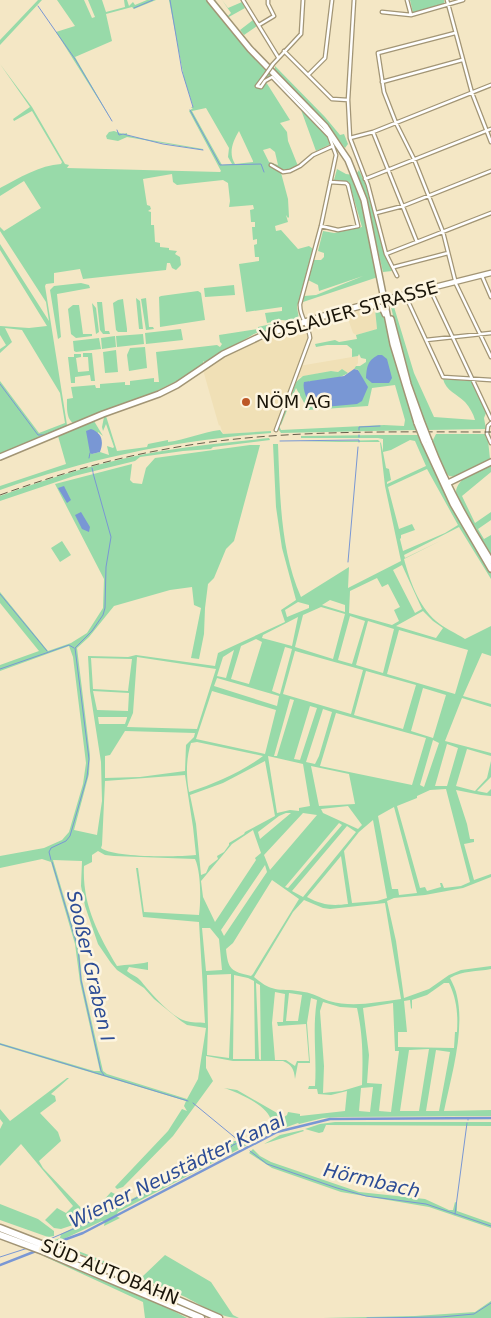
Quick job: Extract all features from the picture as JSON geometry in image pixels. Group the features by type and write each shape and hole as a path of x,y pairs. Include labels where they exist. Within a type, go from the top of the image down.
{"highway":[{"name":"SÜD AUTOBAHN","path":"0,1228 116,1273 219,1318"},
{"name":"SÜD AUTOBAHN","path":"0,1235 44,1251 201,1318"}],"main road":[{"path":"210,0 243,41 320,120 348,160 361,190 386,299 420,423"},
{"path":"386,299 390,330"},
{"name":"VÖSLAUER STRASSE","path":"0,457 76,425 159,394 236,347 266,334 386,299"},
{"path":"360,306 374,305 381,308 385,313 402,376 427,441 473,540 491,569"},
{"path":"427,441 447,485 491,561"},
{"path":"447,485 491,462"},
{"path":"444,475 455,481"},
{"path":"454,497 455,481"}],"street":[{"path":"243,0 278,57"},
{"path":"259,26 274,16 268,0"},
{"path":"276,430 310,338 308,326 300,314 300,304 321,226 336,155 329,136 272,77 265,81 261,87 257,86 278,57 301,34 303,0"},
{"path":"308,75 325,58 332,0"},
{"path":"354,0 348,100 350,138 366,179 386,254 397,276"},
{"path":"406,0 411,16"},
{"path":"447,0 472,93 491,142"},
{"path":"382,12 411,16 464,0"},
{"path":"455,33 378,53 382,82 396,123 414,159 443,232 455,281 491,357"},
{"path":"284,51 332,99 348,100"},
{"path":"382,82 462,60"},
{"path":"350,138 373,132 491,85"},
{"path":"366,179 491,129"},
{"path":"373,132 417,242"},
{"path":"271,165 283,172 290,171 300,166 313,155 333,146"},
{"path":"376,213 403,206 491,171"},
{"path":"321,226 338,230 358,226 348,185 346,183 330,182"},
{"path":"386,254 491,213"},
{"path":"394,267 448,253"},
{"name":"VÖSLAUER STRASSE","path":"386,299 491,273"},
{"path":"482,276 491,297"},
{"path":"430,288 491,419"},
{"path":"407,299 443,377 491,380"},
{"path":"426,340 491,333"},
{"path":"491,423 488,426 487,434 491,443"}],"shaded area":[{"path":"371,308 375,309 377,329 356,335 353,333 346,313"},
{"path":"303,325 308,338 299,366 358,356 358,363 354,369 348,373 342,369 338,372 331,371 295,378 274,431 223,434 203,370 250,343 260,342 269,336"}],"green space":[{"path":"38,0 42,0 0,45 0,40"},
{"path":"57,0 84,0 92,18 95,17 88,0 102,0 106,12 125,7 124,0 127,0 129,6 133,2 135,5 147,0 156,0 134,9 132,7 106,14 112,41 75,57 112,121 56,32 75,26"},
{"path":"169,0 209,0 235,33 321,123 341,152 336,151 333,143 316,151 300,107 271,79 266,82 290,120 280,123 287,132 288,141 298,166 289,170 280,169 288,199 289,217 286,215 288,222 275,226 276,231 281,230 298,249 309,246 313,249 297,307 299,319 296,321 281,320 267,323 265,313 282,311 282,307 246,312 239,264 259,261 259,257 255,257 254,245 257,244 257,239 253,240 252,227 255,227 255,222 251,222 250,210 254,209 253,205 229,207 228,183 223,180 177,185 173,182 172,174 143,179 147,205 151,209 148,211 151,212 151,225 154,225 155,242 160,243 160,247 177,251 175,254 180,257 181,265 176,270 172,268 170,263 167,263 166,270 83,279 80,269 54,273 54,283 46,284 45,286 67,425 0,455 0,381 39,433 65,423 60,393 22,330 5,328 12,342 0,353 0,349 6,345 0,335 0,326 29,328 47,326 0,250 0,244 49,321 46,302 0,231 0,227 4,231 41,208 24,181 0,196 0,188 30,173 45,167 61,164 62,162 32,111 14,121 13,119 30,107 0,64 32,107 65,164 69,165 67,168 220,172 189,111 193,106 184,78","holes":["206,108 229,148 228,157 232,164 222,165 192,111","239,131 253,162 235,164 232,156 233,143","270,148 275,152 278,165 269,162 263,150"]},
{"path":"212,0 215,0 228,16 231,13 222,0 228,8 242,2 245,8 227,18"},
{"path":"410,0 444,0 445,5 413,13"},
{"path":"253,20 257,26 244,35 240,30"},
{"path":"275,66 340,135 344,134 348,144 345,148 329,127 275,70"},
{"path":"114,131 123,134 127,133 127,135 133,137 203,150 127,137 118,141 107,139 106,136 109,132"},
{"path":"337,169 346,174 353,175 365,213 378,277 303,302 304,296 316,295 363,276 319,291 318,285 308,280 314,260 321,260 324,257 324,253 318,251 323,231 334,233 362,227 349,182 334,180"},
{"path":"359,170 365,183 387,260 392,271 383,272 364,192 357,173"},
{"path":"81,283 89,285 90,288 57,294 61,337 58,339 50,290 54,286"},
{"path":"234,285 235,295 205,297 204,288"},
{"path":"198,291 201,293 205,320 160,327 159,297"},
{"path":"136,298 140,301 143,329 139,329"},
{"path":"146,298 149,327 154,329 146,330 141,299"},
{"path":"123,299 127,332 118,332 116,330 113,303"},
{"path":"97,302 102,302 105,331 109,331 110,334 103,334 100,330"},
{"path":"92,303 96,308 99,332 96,334"},
{"path":"73,305 79,305 83,334 92,334 92,336 76,338 71,334 68,309"},
{"path":"391,307 394,307 414,373 434,417 475,420 467,404 449,389 443,379 472,381 486,413 484,418 486,429 427,430 407,374"},
{"path":"375,309 384,315 399,376 417,430 281,433 278,429 279,426 281,430 384,425 404,426 405,420 395,385 372,388 368,406 308,410 296,388 280,424 296,382 303,376 331,371 338,372 342,369 348,373 334,379 309,381 311,405 359,370 354,369 356,366 366,362 366,359 361,358 359,354 352,357 352,349 347,345 316,347 315,344 335,340 339,342 357,339 356,335 377,329"},
{"path":"274,325 273,329 254,334 205,363 203,361 203,364 177,381 146,396 73,423 69,418 67,399 73,398 71,387 95,385 96,388 100,388 100,384 125,382 125,385 130,385 130,381 154,378 154,382 159,382 156,352 217,345 220,347 222,344 219,335 258,329 258,327"},
{"path":"181,329 183,340 146,344 145,333"},
{"path":"143,334 144,344 117,347 116,336"},
{"path":"115,336 116,347 102,349 101,338"},
{"path":"99,338 101,349 74,351 73,341"},
{"path":"145,347 147,368 129,371 127,355 130,348"},
{"path":"116,350 118,372 105,373 103,352"},
{"path":"83,353 92,353 95,381 91,381 90,375 75,377 75,383 71,383 68,357 74,357 74,354 81,354 81,357 76,358 78,372 89,371 88,357 83,357"},
{"path":"106,416 117,451 147,447 148,444 168,440 168,442 175,441 220,430 223,434 271,431 271,433 202,440 134,452 67,469 0,490 0,486 66,464 58,436 94,421 103,436 98,432 92,454 100,452 109,455 107,446 114,447 106,424 103,431 104,417"},
{"path":"436,434 485,434 488,440 490,459 456,477 449,476 432,442"},
{"path":"420,435 434,471 461,522 491,572 491,579 459,527 404,555 405,558 440,541 404,559 412,584 424,608 436,621 465,639 491,626 491,656 482,653 463,696 491,704 491,707 462,698 445,741 491,753 491,756 467,749 456,786 475,791 487,778 491,761 491,777 477,791 487,793 491,789 491,796 456,790 470,839 474,839 474,842 464,844 474,880 491,874 491,877 463,888 394,898 387,901 396,941 404,998 429,989 449,975 461,970 491,966 491,969 465,972 450,978 457,996 459,1024 456,1054 444,1111 491,1110 491,1116 339,1117 298,1123 270,1133 118,1212 116,1216 120,1218 104,1226 105,1221 102,1221 53,1244 49,1242 60,1238 61,1234 91,1219 61,1229 54,1228 45,1220 57,1208 66,1213 73,1206 21,1144 0,1166 0,1129 3,1123 0,1119 0,1109 10,1121 69,1078 51,1094 55,1096 56,1101 40,1113 58,1132 61,1141 39,1161 43,1168 84,1211 102,1202 111,1192 115,1194 122,1204 228,1149 233,1141 245,1143 266,1131 270,1125 267,1113 254,1102 224,1088 237,1090 284,1117 288,1112 300,1114 300,1116 345,1111 347,1091 331,1095 318,1094 317,1089 308,1089 309,1086 315,1086 317,1000 311,998 307,1023 310,1063 298,1063 295,1079 292,1068 283,1061 233,1061 206,1056 206,1068 213,1081 173,1136 123,1187 117,1189 115,1187 168,1131 182,1109 187,1111 184,1106 186,1101 0,1045 0,1043 94,1071 100,1071 80,982 75,944 51,862 42,859 0,868 0,856 44,848 62,840 69,832 83,784 86,763 73,657 69,646 0,671 0,665 39,651 0,603 0,592 48,651 71,643 87,633 103,608 104,579 55,484 132,464 130,480 133,483 142,484 146,468 155,458 260,445 234,541 226,549 214,578 208,584 204,634 199,659 191,658 201,608 194,605 192,587 170,590 114,606 89,637 77,648 90,755 89,774 74,830 97,835 102,801 101,762 90,691 88,656 128,657 136,655 215,666 218,653 285,622 281,610 296,600 282,548 276,507 273,444 278,444 282,522 285,541 294,579 301,597 349,567 348,588 401,561 385,486 380,442 383,452 383,439 301,438 301,436","holes":["410,440 415,441 426,466 387,484 391,480 389,469 386,468 383,452","427,469 458,525 445,533 403,551 401,535 415,530 412,524 399,529 388,487","402,565 422,609 415,613 393,570","377,578 382,587 388,584 400,607 394,610 399,621 392,625 349,613 350,591","330,600 345,605 345,612 322,605","298,602 309,605 309,608 287,617 285,610","321,607 345,614 333,659 295,647 303,615","423,611 443,628 436,638 396,626","350,616 365,621 352,664 338,660","298,617 292,646 262,638 263,635","368,621 394,629 383,673 356,665","399,630 468,650 455,694 387,674","256,639 262,642 249,684 231,679 241,646","285,647 292,649 280,694 272,691","234,650 226,678 217,676 223,657","295,651 363,670 351,714 283,694","137,657 216,669 197,729 127,727 133,713","91,658 132,659 128,691 93,689","366,671 416,685 403,729 354,715","217,678 279,696 277,706 214,686","423,688 446,695 433,738 411,731","93,691 129,693 128,711 97,710","212,691 276,710 265,754 196,739","290,699 294,700 277,756 274,756","310,706 317,708 300,760 294,759","323,709 332,712 315,764 306,762","336,713 426,738 412,785 320,766","98,717 127,718 125,724 99,724","125,731 195,733 194,737 186,745 185,771 140,777 105,778 105,756 110,755","433,740 439,743 424,787 420,785","197,742 263,756 246,768 228,777 189,792 187,767 191,743","447,744 458,748 447,786 435,786","268,756 303,764 310,806 299,808 299,811 290,810 277,813","265,761 275,816 229,843 224,852 217,856 218,859 209,866 206,873 201,875 196,824 190,795 223,783","311,766 349,774 355,804 319,806","185,775 196,855 132,855 119,854 101,848 105,781","446,789 470,882 461,886 444,888 442,883 440,883 441,887 427,891 425,887 420,888 397,806 417,798 417,796 430,790","348,806 362,825 358,829 323,813 321,809","394,807 417,893 399,895 398,889 392,889 378,816","291,813 260,839 258,832 279,816","303,813 317,815 270,870 264,855","373,820 387,898 377,901 352,903 344,851 359,832","339,823 342,825 288,888 285,887","347,826 356,832 303,897 292,891","253,830 261,853 255,858 256,860 215,922 203,897 201,881 232,844","98,851 105,855 114,856 195,859 200,886 199,915 144,912 138,868 136,868 143,917 199,922 205,1023 188,1022 180,1019 161,1004 139,979 127,971 129,967 148,970 148,962 117,966 98,930 89,906 84,880 84,866 92,862 92,855","341,856 348,904 327,904 307,897","53,860 82,861 81,886 85,906 98,944 117,970 144,988 154,999 187,1025 206,1028 198,1079 187,1099 107,1074 103,1071 82,980 79,948","265,865 267,872 224,936 221,930","272,880 299,899 251,976 239,973 232,968 228,961 226,949 233,943","304,900 330,909 385,903 401,999 365,1004 338,1003 313,994 273,988 261,983 254,977 293,912","202,928 210,928 219,939 222,970 206,971","231,974 229,1058 207,1055 207,975","234,975 254,981 255,1059 233,1059","256,983 260,985 261,1060 259,1059","444,983 449,983 454,995 457,1013 457,1032 455,1032 454,1048 398,1047 398,1032 407,1032 404,1001 410,1000 412,1008 412,1000 427,995","275,992 285,994 283,1022 277,1022 278,1026 306,1024 309,1061 297,1061 295,1066 286,1060 275,1060 272,1023","289,993 302,995 298,1021 286,1021","323,1002 340,1007 357,1008 362,1046 362,1085 342,1091 323,1093 324,1066 320,1011","393,1003 395,1051 399,1051 391,1112 379,1111 382,1084 367,1083 369,1055 363,1008","429,1049 419,1111 400,1111 409,1050","436,1050 450,1052 439,1111 426,1111","373,1087 370,1112 359,1111 361,1088"]},
{"path":"269,438 270,440 213,447 211,449 140,457 135,461 74,476 0,501 0,496 20,489 121,459 175,449"},
{"path":"378,440 380,442 300,442"},
{"path":"491,464 491,472 462,496 475,523 491,512 491,520 478,529 484,539 491,535 491,555 479,537 456,493 457,487 464,479"},
{"path":"62,541 71,555 60,562 51,548"},
{"path":"335,1122 491,1122 491,1126 326,1125 323,1132 319,1133 305,1129"},
{"path":"304,1131 264,1144 280,1135"},
{"path":"253,1149 260,1156 271,1162 359,1192 425,1199 449,1210 453,1210 455,1202 457,1203 457,1211 491,1223 491,1228 429,1207 341,1192 272,1168 249,1153"},
{"path":"0,1204 38,1219 54,1231 54,1236 48,1237 0,1220"},
{"path":"60,1244 143,1276 165,1255 211,1282 233,1315 239,1318 214,1312 174,1292 171,1288 170,1290 58,1245"},
{"path":"39,1254 164,1306 187,1318 145,1318 143,1302"},
{"path":"491,1301 491,1318 323,1318 415,1316 475,1312"}],"water":[{"path":"378,355 382,355 387,359 392,378 389,383 372,383 366,378 368,365"},
{"path":"354,369 358,370 368,387 362,401 357,404 313,408 306,396 304,382 344,376"},
{"path":"91,429 100,435 102,441 100,452 92,454 90,453 86,431"},
{"path":"64,486 71,500 67,503 58,488"},
{"path":"81,512 90,527 89,532 82,529 75,515"}],"waterway":[{"path":"134,8 153,0"},
{"path":"170,0 182,71 193,107"},
{"path":"38,6 75,59 112,121"},
{"path":"190,110 220,165 261,164 264,172"},
{"path":"117,130 119,135 123,134 163,144 203,150"},
{"path":"0,384 38,435 44,435 66,426"},
{"path":"359,430 359,427 380,426"},
{"path":"280,441 359,440 359,442"},
{"path":"348,562 358,447"},
{"path":"89,458 90,453"},
{"name":"Sooßer Graben I","path":"92,468 93,472"},
{"name":"Sooßer Graben I","path":"51,860 49,852 51,848 66,841 70,836 87,777 89,759 75,648 92,631 103,615 105,608 106,567 111,537 93,473"},
{"path":"0,594 47,651"},
{"path":"0,669 69,645 74,648"},
{"name":"Sooßer Graben I","path":"52,862 78,948 81,980 101,1071 104,1075"},
{"name":"Hörmbach","path":"0,1044 188,1101"},
{"name":"Hörmbach","path":"193,1103 244,1145"},
{"name":"Wiener Neustädter Kanal","path":"50,1245 83,1233 277,1132 330,1119 491,1118"},
{"path":"455,1214 467,1123"},
{"path":"43,1242 94,1220 227,1151 233,1145 240,1142"},
{"name":"Hörmbach","path":"250,1151 267,1164 337,1188 366,1196 426,1204 491,1226"},
{"path":"0,1257 28,1248"},
{"name":"Wiener Neustädter Kanal","path":"0,1265 36,1251"},
{"path":"367,1318 441,1317 474,1314 491,1303"}],"railway":[{"path":"0,495 100,464 140,454 202,443 243,438 325,433 491,432"}],"place":[{"name":"NÖM AG","path":"246,402"}]}
